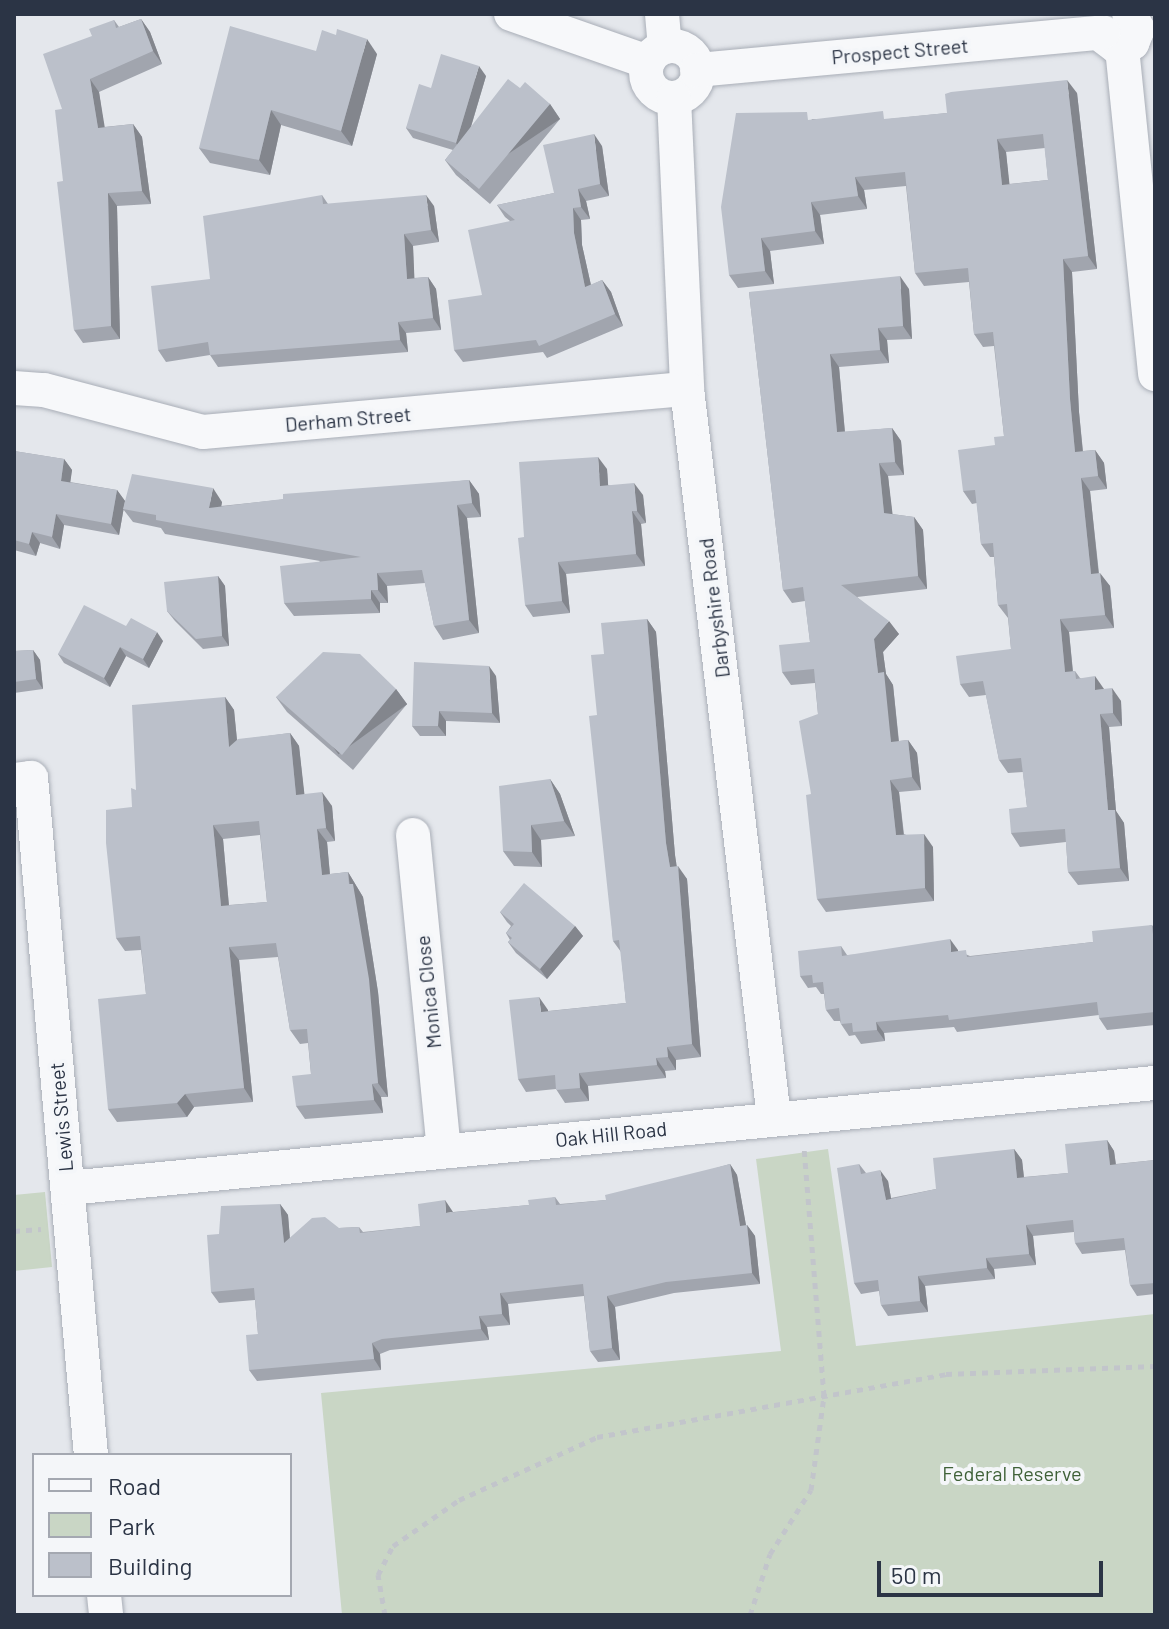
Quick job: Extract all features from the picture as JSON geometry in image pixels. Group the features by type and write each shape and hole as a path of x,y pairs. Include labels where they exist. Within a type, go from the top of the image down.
{"street":[{"path":"511,14 658,41 685,50 697,70 689,91 674,98 653,90 646,77 658,41"},
{"path":"1127,27 1155,374"},
{"name":"Prospect Street","path":"697,70 1127,27"},
{"name":"Darbyshire Road","path":"674,98 687,389 788,1117"},
{"name":"Derham Street","path":"14,388 44,390 203,432 687,389"},
{"name":"Lewis Street","path":"22,779 68,1188 91,1453"},
{"name":"Monica Close","path":"413,835 444,1150"},
{"name":"Oak Hill Road","path":"68,1188 1155,1083"}],"path":[{"path":"750,1615 770,1554 811,1490 824,1396 788,1117"},
{"path":"385,1615 378,1575 393,1546 459,1500 597,1437 946,1374 1155,1366"}],"green space":[{"name":"Federal Reserve","path":"828,1149 856,1346 1155,1314 1155,1615 342,1615 321,1393 781,1351 756,1159"},
{"path":"45,1192 52,1267 14,1271 14,1195"}],"building":[{"path":"141,19 153,51 90,79 98,128 133,124 142,191 108,193 111,326 74,330 57,182 63,181 55,110 62,109 43,54 92,36 89,29 114,20 116,28"},
{"path":"230,26 316,51 322,30 336,35 337,29 367,39 341,131 271,110 259,160 199,148"},
{"path":"441,54 479,66 456,143 406,128 419,84 431,88"},
{"path":"508,79 520,88 525,82 550,104 479,189 445,160"},
{"path":"1067,80 1088,256 1063,259 1070,399 1075,452 1095,450 1098,476 1081,478 1091,574 1100,573 1105,615 1060,619 1065,672 1075,671 1076,679 1095,676 1095,690 1112,688 1113,713 1100,714 1108,810 1115,810 1120,868 1068,872 1065,829 1011,833 1009,809 1027,807 1021,758 999,760 983,681 960,684 956,656 1011,649 1007,604 998,605 993,543 981,544 975,490 963,491 958,450 995,445 994,437 1004,436 993,332 974,334 968,268 915,273 905,172 855,177 858,196 811,202 815,231 761,238 765,271 729,275 721,207 736,113 807,112 808,120 883,111 884,119 947,113 945,94","holes":["1043,134 1048,180 1002,185 997,139"]},
{"path":"594,134 600,184 578,189 581,207 573,208 574,233 585,287 602,280 615,314 539,346 536,340 454,350 448,300 482,295 468,230 515,220 497,205 554,193 543,145"},
{"path":"322,195 323,204 426,195 431,230 404,234 407,279 428,277 433,318 398,322 400,340 210,355 208,342 158,350 151,286 210,279 203,216"},
{"path":"900,276 903,326 878,328 880,350 830,354 837,432 892,428 895,462 879,463 884,513 914,517 918,576 841,585 889,621 874,639 878,673 884,672 891,742 908,740 912,777 890,780 896,835 924,834 925,888 817,899 806,795 811,794 799,721 818,714 814,669 782,672 779,645 810,642 803,587 783,590 749,292"},
{"path":"14,451 64,459 61,481 117,490 111,524 56,514 52,537 32,532 29,544 14,540"},
{"path":"598,457 600,486 634,483 637,511 632,511 636,554 558,562 562,601 525,605 518,538 524,537 519,462"},
{"path":"132,474 213,488 209,508 283,499 283,494 469,480 472,503 457,505 469,620 434,626 422,570 377,573 378,590 371,590 371,599 284,603 280,566 361,557 156,520 156,515 123,509"},
{"path":"218,576 222,636 196,639 167,611 164,582"},
{"path":"84,605 126,626 131,618 157,632 143,659 120,647 104,678 58,654"},
{"path":"647,619 666,843 670,867 678,866 692,1044 667,1047 668,1057 656,1058 657,1065 579,1073 580,1088 556,1090 555,1075 518,1079 509,1000 539,997 541,1012 626,1003 619,940 613,941 589,716 597,715 591,655 604,654 601,623"},
{"path":"33,650 36,679 14,682 14,651"},
{"path":"323,652 360,654 396,689 342,755 276,697"},
{"path":"414,662 489,666 492,713 439,711 438,726 412,726"},
{"path":"225,697 229,747 238,739 290,733 296,795 322,792 326,828 317,829 322,875 348,872 349,884 353,884 369,979 378,1083 372,1084 374,1100 296,1106 292,1076 311,1074 307,1029 290,1030 276,943 229,947 244,1088 185,1094 177,1103 108,1109 98,999 146,994 140,936 116,938 106,843 106,810 132,807 131,788 136,790 132,705","holes":["259,821 267,902 221,906 213,825"]},
{"path":"550,779 564,821 531,825 532,852 503,851 499,786"},
{"path":"524,883 575,926 540,969 508,942 512,938 506,933 514,924 500,912"},
{"path":"1152,925 1155,1012 1099,1018 1097,1002 949,1020 948,1015 876,1022 877,1030 853,1032 852,1023 841,1024 839,1008 826,1010 823,982 813,983 812,975 800,976 798,951 841,946 842,956 950,939 951,952 966,950 967,957 1093,942 1092,931"},
{"path":"1107,1140 1110,1165 1155,1160 1155,1283 1130,1285 1124,1238 1075,1243 1073,1220 1026,1225 1029,1254 986,1258 987,1268 918,1276 920,1301 881,1305 878,1280 854,1283 837,1168 859,1164 861,1174 880,1170 886,1200 936,1189 933,1158 1014,1149 1017,1178 1068,1173 1065,1144"},
{"path":"730,1164 740,1226 747,1225 752,1273 666,1282 607,1296 612,1348 590,1351 583,1284 500,1293 502,1314 479,1316 481,1329 382,1339 372,1343 374,1359 249,1370 246,1335 258,1334 254,1288 211,1292 207,1235 219,1234 221,1206 280,1204 284,1243 312,1218 325,1217 339,1228 359,1227 360,1233 420,1226 418,1204 445,1200 446,1213 529,1205 528,1200 555,1197 556,1205 606,1200 605,1195"}]}
